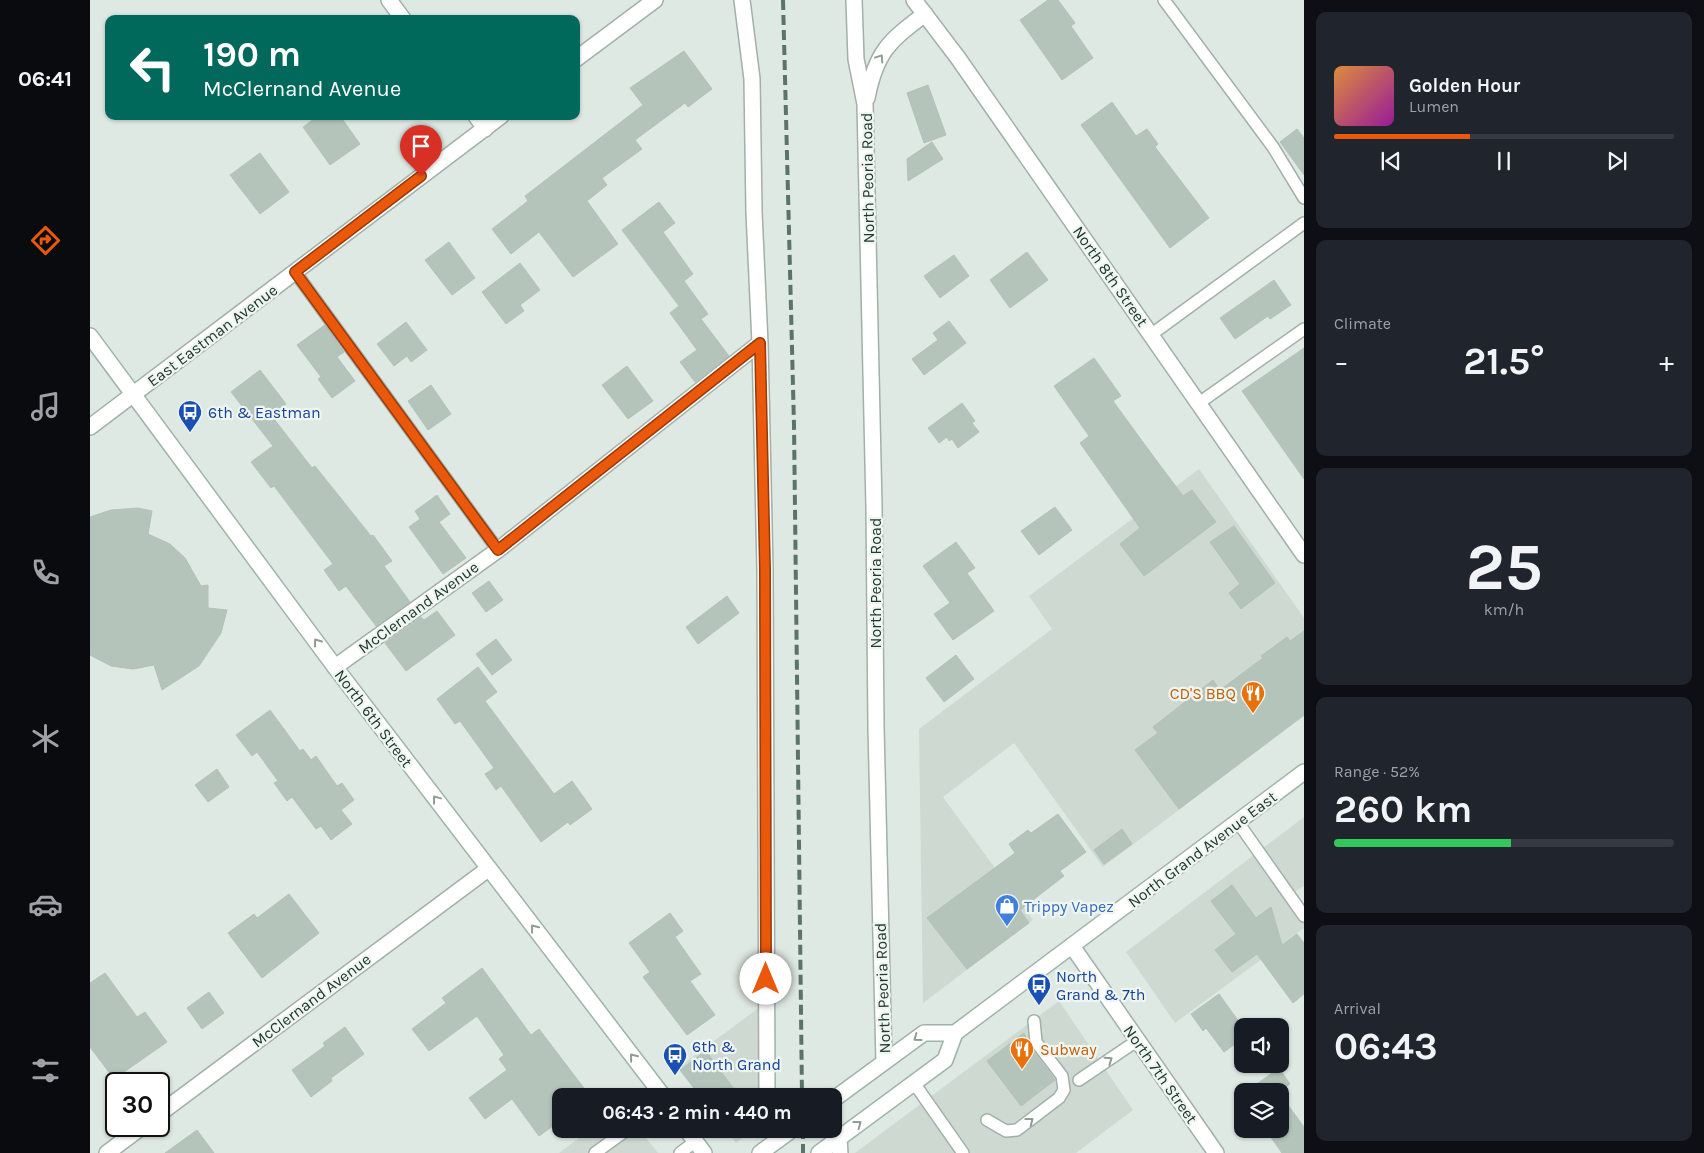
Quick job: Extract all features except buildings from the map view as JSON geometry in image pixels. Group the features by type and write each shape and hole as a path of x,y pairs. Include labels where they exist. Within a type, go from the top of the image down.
{"street":[{"path":"389,0 400,15"},
{"path":"580,56 655,0"},
{"path":"742,0 752,79 754,212 760,343 765,570 767,1088"},
{"name":"North Peoria Road","path":"854,0 856,59 865,104 874,507 876,746 884,1062"},
{"name":"North 8th Street","path":"914,0 1152,334 1304,555"},
{"name":"North Peoria Road","path":"865,104 873,69 877,62 897,35 925,14"},
{"path":"479,120 485,129"},
{"name":"East Eastman Avenue","path":"90,427 496,120"},
{"name":"North 6th Street","path":"90,336 335,667 657,1088"},
{"name":"McClernand Avenue","path":"335,667 498,550 760,343"},
{"name":"North Grand Avenue East","path":"955,1033 1304,772"},
{"name":"McClernand Avenue","path":"170,1106 488,869"},
{"name":"North 7th Street","path":"1072,946 1216,1153"},
{"path":"819,1153 839,1146 914,1083 945,1060 955,1033 924,1033 842,1093"},
{"path":"107,1153 128,1137"},
{"path":"760,1153 773,1138"}],"lane":[{"path":"1164,0 1273,148 1304,198"},
{"path":"1152,334 1304,223"},
{"path":"295,272 498,550"},
{"path":"1200,403 1304,329"},
{"path":"1237,822 1304,916"},
{"path":"988,1120 1006,1131 1017,1130 1059,1098 1064,1090 1062,1076 1036,1042 1034,1021"},
{"path":"1079,1080 1138,1040"},
{"path":"914,1083 963,1153"},
{"path":"595,1153 616,1138"},
{"path":"680,1153 700,1147"}],"shaded area":[{"path":"1199,469 1304,618 1304,716 1103,867 1014,743 943,797 1033,920 923,1003 919,729 1052,629 1029,596"},
{"path":"1304,817 1304,886 1294,892 1304,906 1304,928 1175,1023 1126,952"},
{"path":"1059,1001 1133,1110 1076,1153 855,1153"},
{"path":"760,1007 760,1088 695,1088 679,1067"},
{"path":"579,1138 646,1138 658,1153 559,1153"},
{"path":"732,1138 743,1138 736,1143"}],"railway":[{"path":"783,0 794,425 802,1088"},
{"path":"803,1138 803,1153"}],"place":[{"name":"6th & Eastman","path":"190,433"},
{"name":"CD'S BBQ","path":"1253,714"},
{"name":"Trippy Vapez","path":"1007,927"},
{"name":"North Grand & 7th","path":"1039,1006"},
{"name":"Subway","path":"1022,1070"},
{"name":"6th & North Grand","path":"675,1076"}],"route":[{"path":"421,176 295,272 498,550 760,343 765,570 766,979"}]}
